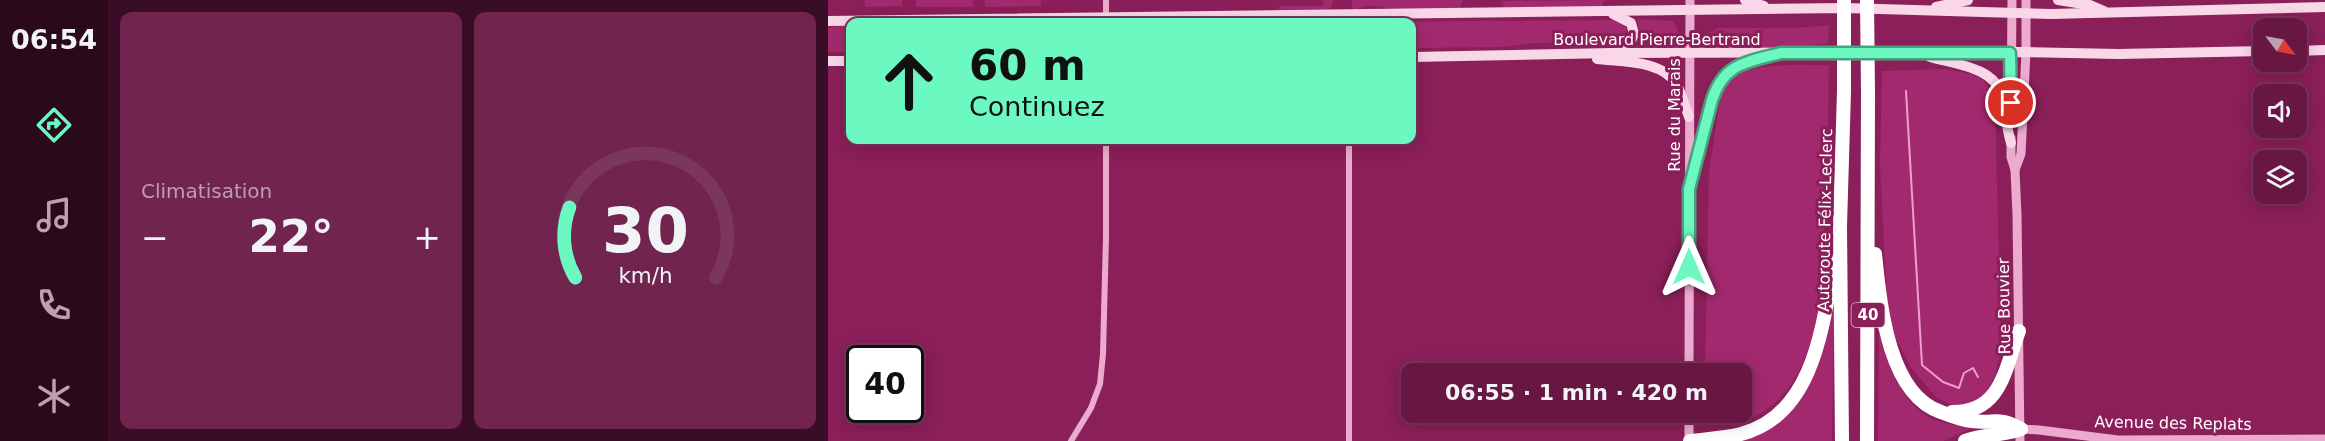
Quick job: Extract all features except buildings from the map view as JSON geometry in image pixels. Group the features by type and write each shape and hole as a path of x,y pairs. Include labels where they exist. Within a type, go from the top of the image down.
{"highway":[{"name":"Autoroute Félix-Leclerc","path":"1842,441 1840,226 1844,0"},
{"name":"40","path":"1867,0 1867,441"},
{"path":"1868,189 1886,335 1894,360 1912,390 1921,400 1938,412 1972,421 2006,421 2020,435"},
{"path":"1690,441 1742,434 1762,425 1780,412 1792,398 1813,358 1821,334 1840,226"},
{"path":"1938,412 1969,410 1990,400 2003,377 2019,331"},
{"path":"1965,441 1973,438 2020,435"}],"main road":[{"path":"1745,0 1776,9"},
{"path":"1920,10 1968,0"},
{"path":"2058,0 2090,4 2107,12"},
{"name":"Boulevard Pierre-Bertrand","path":"1147,18 1608,12 1690,5 2026,14 2325,7"},
{"path":"1608,12 1629,22 1634,34 1629,45 1612,53"},
{"path":"1184,18 1188,16"},
{"name":"Boulevard Pierre-Bertrand","path":"828,21 846,21"},
{"path":"2307,51 2325,50"},
{"name":"Boulevard Pierre-Bertrand","path":"1416,57 1612,53 2026,52 2120,54 2253,51"},
{"path":"1689,189 1716,86 1725,74 1748,62 1781,53"},
{"path":"1918,53 1974,69 1992,78 2003,97 2011,143"},
{"path":"1555,54 1659,69 1677,84 1689,117"},
{"path":"828,61 846,61"}],"street":[{"path":"1106,0 1106,18"},
{"name":"Rue Bouvier","path":"2012,0 2011,157 2016,170"},
{"name":"Rue Bouvier","path":"2020,435 2016,170 2021,154 2026,0"},
{"name":"Rue du Marais","path":"1689,363 1690,5"},
{"path":"1071,441 1091,408 1100,384 1106,236 1106,144"},
{"path":"1349,144 1349,441"},
{"path":"1689,423 1690,441"},
{"name":"Avenue des Replats","path":"2020,435 2039,430 2118,440 2325,439"}],"shaded area":[{"path":"865,0 902,0 902,6 865,7"},
{"path":"916,0 973,0 973,7 916,7"},
{"path":"985,0 1041,0 1041,6 985,7"},
{"path":"1323,0 1333,0 1331,8 1328,10 1279,10 1279,6 1323,6"},
{"path":"1352,0 1463,0 1460,8 1413,10 1371,6 1355,10 1352,7"},
{"path":"1605,0 1601,8 1503,7 1501,1"},
{"path":"1636,19 1674,21 1679,33 1666,42 1635,42 1639,30"},
{"path":"1614,20 1624,24 1627,30 1624,37 1613,43 1534,43 1502,47 1416,48 1416,21"},
{"path":"846,25 846,52 828,52 828,28"},
{"path":"1829,25 1828,43 1802,47 1716,47 1704,41 1704,36 1718,28 1794,28"},
{"path":"1829,65 1822,277 1812,336 1803,363 1789,387 1771,406 1752,417 1752,363 1705,363 1709,171 1721,93 1725,85 1737,75 1748,70 1776,66"},
{"path":"1944,69 1981,79 1991,90 1995,99 2001,351 1995,376 1986,393 1963,406 1952,405 1937,398 1912,369 1888,324 1880,163 1882,71"},
{"path":"1829,314 1834,314 1832,441 1737,441 1781,418"},
{"path":"1879,331 1893,374 1908,399 1918,410 1945,423 1974,427 1943,441 1878,441"}],"waterway":[{"path":"1906,91 1922,365 1943,382 1959,388 1964,373 1973,368 1978,377"}],"route":[{"path":"1689,267 1689,189 1716,86 1725,74 1748,62 1781,53 2010,53 2011,103"}]}
